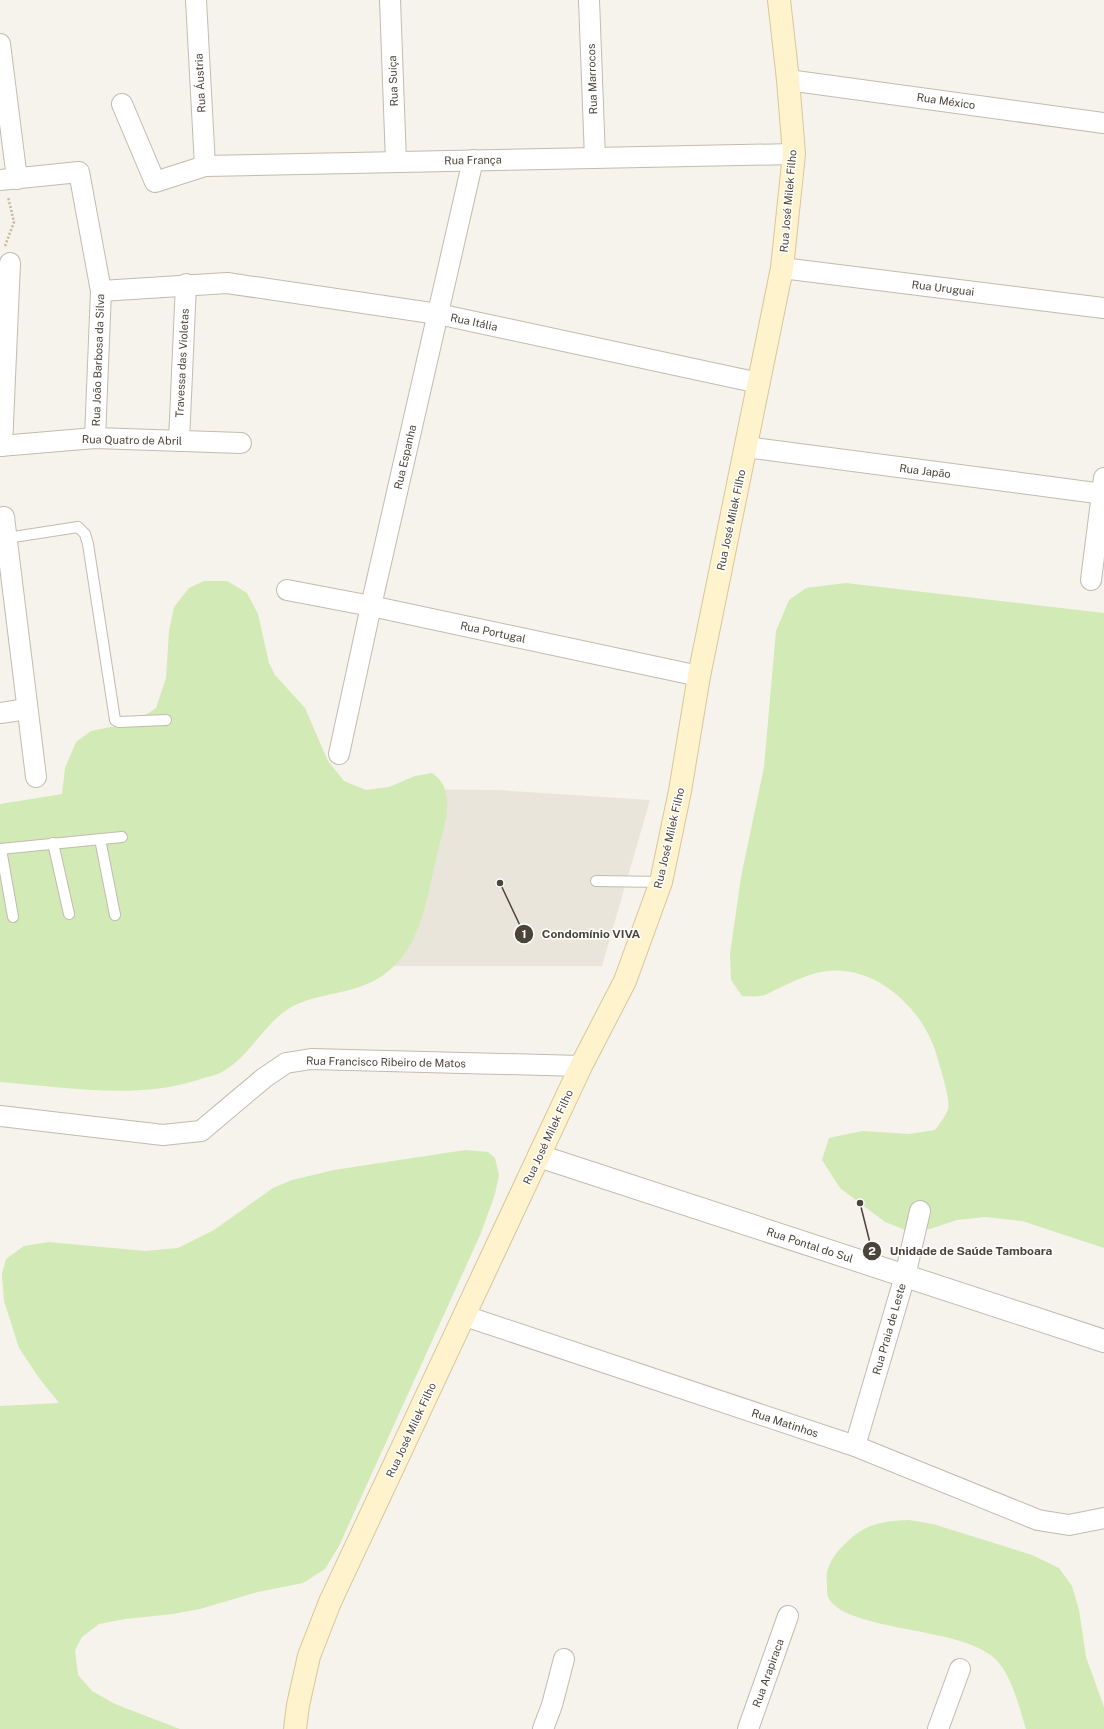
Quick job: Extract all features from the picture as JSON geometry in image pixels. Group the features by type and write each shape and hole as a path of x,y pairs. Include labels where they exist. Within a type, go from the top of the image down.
{"main road":[{"name":"Rua José Milek Filho","path":"295,1729 298,1705 309,1656 330,1602 581,1066 625,980 661,882 680,791 699,676 782,268 794,154 788,80 779,0"}],"street":[{"name":"Rua Áustria","path":"196,0 205,166"},
{"name":"Rua Suíça","path":"390,0 396,162"},
{"name":"Rua Marrocos","path":"589,0 595,158"},
{"path":"0,44 8,179"},
{"name":"Rua México","path":"788,80 1104,122"},
{"name":"Rua França","path":"122,104 155,182 205,166 794,154"},
{"name":"Rua Espanha","path":"339,754 371,606 473,160"},
{"name":"Rua João Barbosa da Silva","path":"8,179 79,172 101,291 95,438"},
{"path":"1,446 10,263"},
{"name":"Rua Uruguai","path":"782,268 1104,308"},
{"name":"Rua Itália","path":"101,291 186,284 227,283 438,314 759,383"},
{"name":"Travessa das Violetas","path":"179,441 186,284"},
{"name":"Rua Quatro de Abril","path":"1,446 95,438 241,443"},
{"name":"Rua Japão","path":"746,447 1103,489"},
{"path":"1091,580 1103,489"},
{"path":"4,517 6,538 5,576 27,709 36,777"},
{"name":"Rua Portugal","path":"287,590 371,606 699,676"},
{"path":"0,713 27,709"},
{"name":"Rua Francisco Ribeiro de Matos","path":"0,1116 164,1135 202,1131 264,1078 286,1063 311,1059 581,1066"},
{"name":"Rua Pontal do Sul","path":"539,1156 1104,1341"},
{"name":"Rua Praia de Leste","path":"855,1446 905,1276 920,1211"},
{"name":"Rua Matinhos","path":"464,1316 855,1446 1038,1520 1069,1525 1104,1518"},
{"name":"Rua Arapiraca","path":"748,1729 788,1616"},
{"path":"544,1729 552,1706 564,1659"},
{"path":"938,1729 960,1669"}],"lane":[{"path":"6,538 78,527 82,529 88,544 115,720 119,722 166,720"},
{"path":"13,917 0,849 53,842 122,837"},
{"path":"100,839 115,915"},
{"path":"53,842 68,914"},
{"path":"596,881 661,882"}],"path":[{"path":"8,179 8,200 14,222 4,248 10,263"}],"shaded area":[{"path":"389,789 497,790 650,800 602,966 360,966"}],"green space":[{"path":"204,581 227,581 247,593 258,614 269,663 275,675 305,708 328,761 344,781 366,790 389,787 415,776 432,773 440,780 447,797 446,817 425,908 418,928 409,946 398,962 382,976 362,986 315,998 297,1004 288,1009 270,1024 239,1059 230,1067 218,1074 174,1086 125,1091 75,1089 0,1082 0,804 62,794 65,768 76,742 91,731 135,722 156,708 166,678 169,631 174,607 189,588"},
{"path":"846,583 1104,613 1104,1248 1022,1221 985,1217 957,1220 930,1229 908,1231 885,1222 840,1188 822,1160 829,1138 862,1131 909,1134 935,1130 942,1120 948,1109 948,1097 936,1053 929,1035 919,1018 906,1003 891,990 874,980 855,973 836,970 816,973 796,980 764,995 756,996 742,996 731,980 730,954 741,877 764,767 776,631 789,600 806,588"},
{"path":"465,1150 488,1152 495,1158 499,1175 495,1194 481,1233 339,1546 325,1569 303,1583 258,1592 200,1609 99,1624 82,1637 75,1650 78,1675 92,1691 115,1704 180,1729 0,1729 0,1406 59,1403 39,1378 19,1348 4,1301 2,1274 6,1259 24,1246 49,1242 145,1251 178,1248 214,1230 273,1188 292,1180 334,1170"},
{"path":"909,1520 933,1524 1032,1555 1059,1568 1072,1586 1079,1610 1086,1657 1104,1707 1104,1729 1026,1729 1014,1690 999,1663 992,1656 975,1647 954,1639 858,1617 840,1609 829,1599 827,1577 832,1559 850,1539 871,1526 885,1522"}],"place":[{"name":"Condomínio VIVA","path":"500,883"},
{"name":"Unidade de Saúde Tamboara","path":"860,1203"}]}
